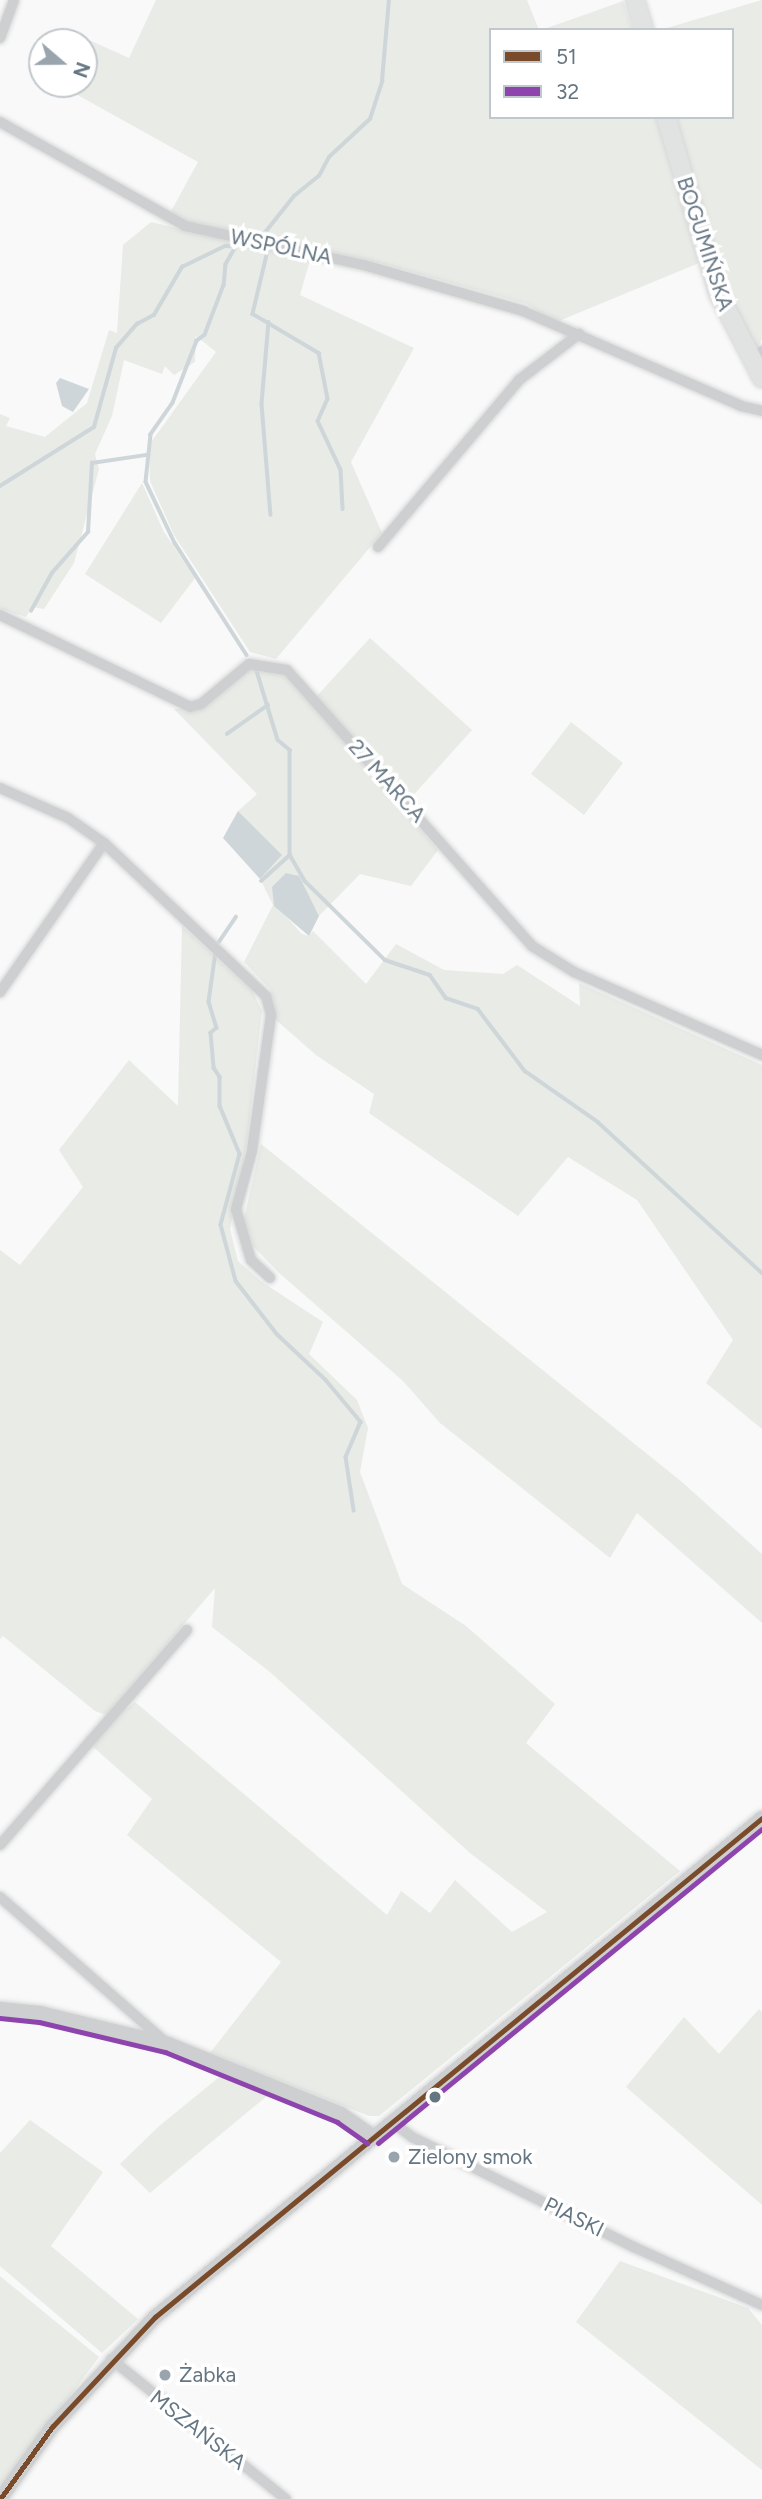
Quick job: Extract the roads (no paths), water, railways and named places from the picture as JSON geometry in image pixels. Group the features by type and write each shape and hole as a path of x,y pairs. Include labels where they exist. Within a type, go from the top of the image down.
{"main road":[{"path":"635,0 642,28"},
{"name":"BOGUMIŃSKA","path":"667,119 718,293 759,365"}],"street":[{"path":"0,38 14,0"},
{"name":"WSPÓLNA","path":"0,122 185,226 364,265 523,311 741,407 762,411"},
{"path":"378,547 519,380 579,334"},
{"name":"27 MARCA","path":"0,615 190,707 201,704 248,664 286,670 532,946 574,972 762,1055"},
{"path":"0,788 68,818 104,843 266,996 271,1015 252,1151 236,1209 251,1260 270,1278"},
{"path":"0,992 104,843"},
{"path":"0,1845 187,1630"},
{"path":"0,2498 52,2427 111,2359 182,2294 762,1818"},
{"path":"0,1897 168,2044"},
{"path":"0,2010 40,2013 168,2044 341,2114 372,2136"},
{"name":"PIASKI","path":"391,2121 412,2137 624,2242 762,2305"},
{"name":"MSZAŃSKA","path":"111,2359 286,2499"}],"waterway":[{"path":"263,235 294,196 319,176 329,157 370,119 382,81 389,0"},
{"path":"0,486 94,427 116,348 137,324 154,315 182,267 225,246 252,247 268,251 253,314 319,353 328,399 318,421 341,470 343,509"},
{"path":"236,247 226,264 224,285 205,335 197,341 173,403 151,435 146,482 175,543 247,655"},
{"path":"269,322 262,404 271,515"},
{"path":"31,611 52,573 88,532 92,463 146,455"},
{"path":"257,671 278,740 290,750 290,855 305,881 385,960 430,975 446,998 478,1009 525,1071 598,1122 762,1273"},
{"path":"227,734 268,705"},
{"path":"261,881 290,855"},
{"path":"219,942 236,917"},
{"path":"216,952 209,1002 217,1028 211,1033 214,1068 220,1077 220,1106 240,1154 221,1225 236,1281 277,1334 326,1380 361,1422 346,1457 354,1510"}],"place":[{"name":"Zielony smok","path":"394,2157"},
{"name":"Żabka","path":"165,2375"}]}
